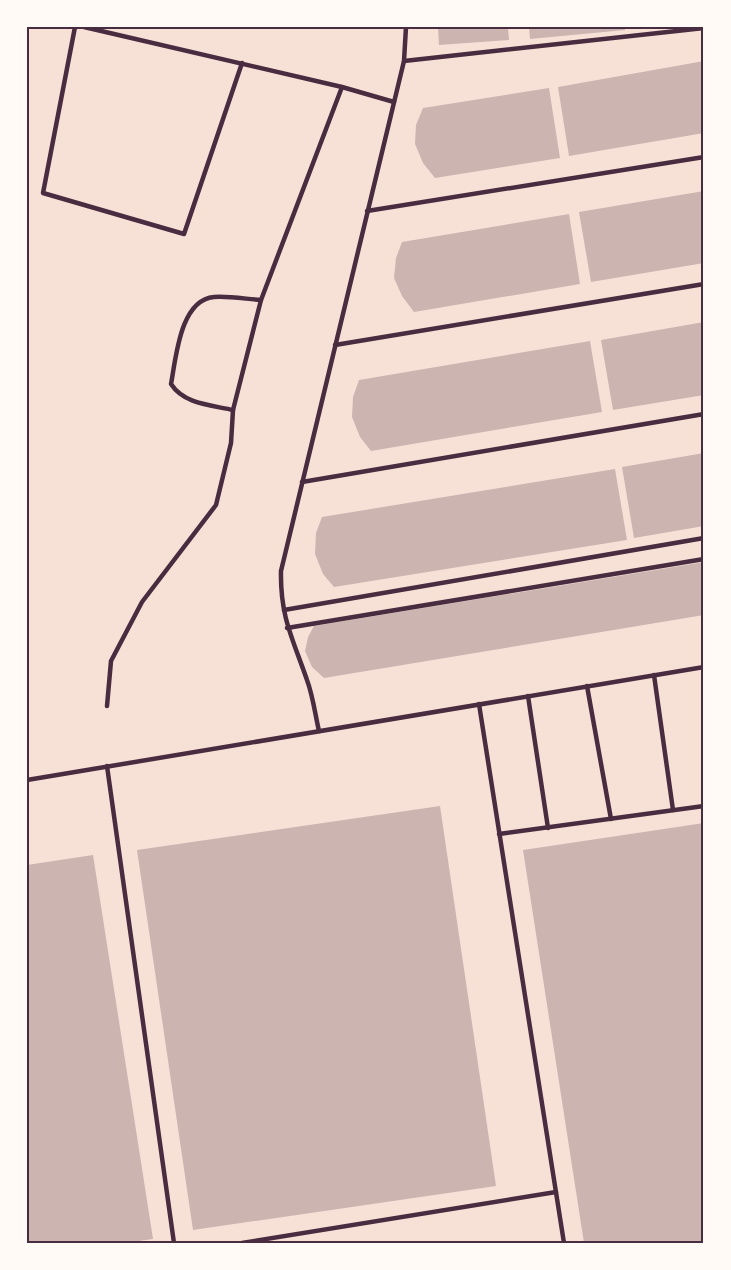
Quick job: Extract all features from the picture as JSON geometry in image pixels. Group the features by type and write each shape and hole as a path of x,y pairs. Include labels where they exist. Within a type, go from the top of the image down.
{"lane":[{"path":"75,27 43,193 184,234 242,63"},
{"path":"84,27 342,87 394,102"},
{"path":"319,731 308,680 287,628 281,589 281,571 404,61 406,27"},
{"path":"404,61 704,28"},
{"path":"107,706 111,661 142,602 216,504 231,442 233,410 261,300 342,87"},
{"path":"367,211 704,157"},
{"path":"335,345 704,284"},
{"path":"233,410 187,400 177,394 171,384 185,318 198,303 212,297 261,300"},
{"path":"302,482 704,414"},
{"path":"284,610 704,538"},
{"path":"287,628 704,559"},
{"path":"27,780 704,667"},
{"path":"654,675 674,810"},
{"path":"587,686 611,819"},
{"path":"528,696 548,828"},
{"path":"479,705 564,1243"},
{"path":"107,766 174,1243"},
{"path":"499,834 704,806"},
{"path":"242,1243 556,1192"}],"building":[{"path":"438,27 508,27 509,40 439,45"},
{"path":"529,27 625,27 625,30 530,39"},
{"path":"704,61 704,133 569,156 558,87"},
{"path":"549,88 560,158 435,178 423,163 415,144 416,125 423,108"},
{"path":"704,191 704,263 591,282 579,212"},
{"path":"569,214 580,284 414,312 402,296 394,278 396,258 402,242"},
{"path":"704,322 704,395 613,410 601,340"},
{"path":"590,341 602,412 371,451 360,437 352,417 353,397 359,380"},
{"path":"704,453 704,526 634,538 622,467"},
{"path":"615,469 627,540 334,587 323,574 315,554 316,533 322,517"},
{"path":"704,562 704,615 324,678 312,667 305,651 308,637 314,626"},
{"path":"440,806 496,1186 193,1230 137,850"},
{"path":"704,823 704,1243 584,1243 523,850"},
{"path":"93,855 153,1239 125,1243 27,1243 27,865"}]}
